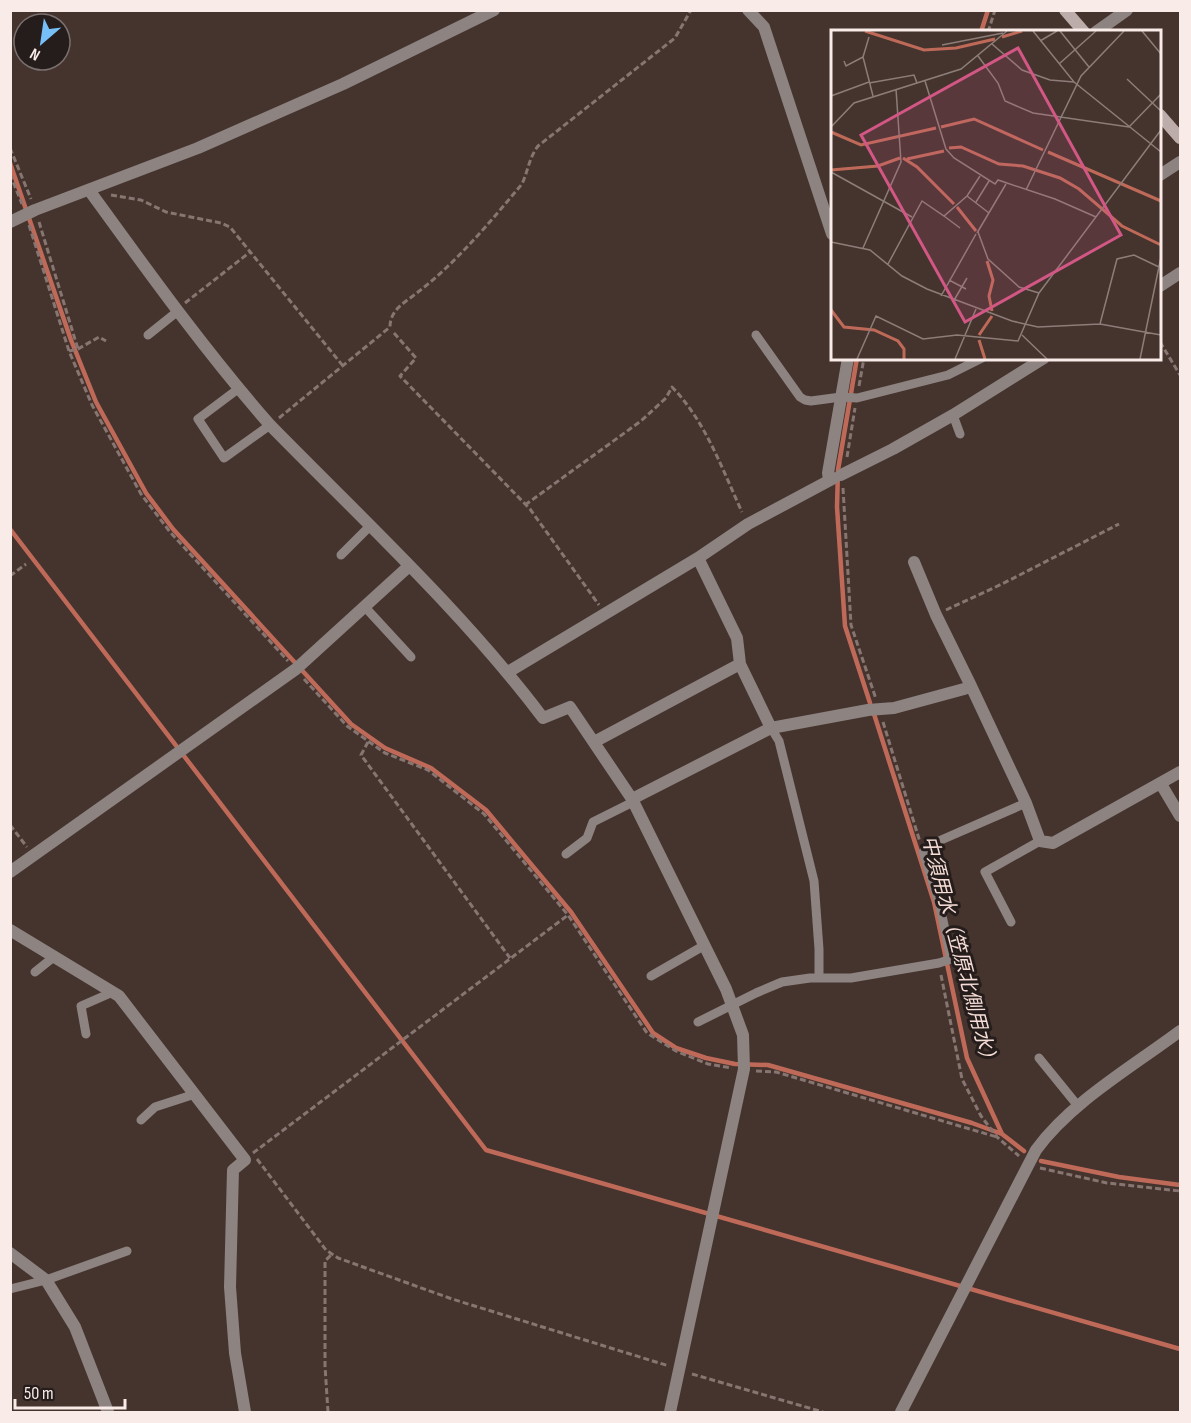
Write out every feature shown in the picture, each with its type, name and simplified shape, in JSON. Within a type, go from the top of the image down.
[{"type":"street","points":[[10,222],[198,148],[342,84],[494,10]]},
{"type":"street","points":[[748,10],[764,27],[831,231]]},
{"type":"street","points":[[1065,10],[1082,30]]},
{"type":"street","points":[[1099,30],[1127,10]]},
{"type":"street","points":[[1161,116],[1180,138]]},
{"type":"street","points":[[1161,174],[1180,162]]},
{"type":"street","points":[[89,189],[177,310],[238,389],[270,425],[508,672],[543,718],[570,707],[633,800],[705,945],[733,1004],[743,1035],[744,1070],[670,1413]]},
{"type":"street","points":[[1161,285],[1180,273]]},
{"type":"street","points":[[837,480],[828,473],[848,360]]},
{"type":"street","points":[[508,672],[698,558],[748,524],[837,480],[893,449],[953,415],[1041,360]]},
{"type":"street","points":[[698,558],[737,638],[740,664],[771,728]]},
{"type":"street","points":[[914,562],[936,615],[1026,803],[1040,841],[1053,843],[1180,772]]},
{"type":"street","points":[[10,872],[296,669],[408,567]]},
{"type":"street","points":[[594,742],[740,664]]},
{"type":"street","points":[[633,800],[771,728],[894,708],[971,686]]},
{"type":"street","points":[[1161,784],[1180,816]]},
{"type":"street","points":[[10,930],[119,996],[245,1160],[232,1170],[230,1287],[235,1353],[245,1413]]},
{"type":"street","points":[[901,1413],[1029,1162],[1045,1138],[1078,1106],[1180,1031]]},
{"type":"street","points":[[10,1252],[46,1280],[75,1327],[108,1413]]},
{"type":"lane","points":[[148,335],[177,310]]},
{"type":"lane","points":[[756,334],[800,397],[811,401],[841,397],[857,398],[948,375],[978,360]]},
{"type":"lane","points":[[238,389],[198,419],[224,458],[270,425]]},
{"type":"lane","points":[[953,415],[960,434]]},
{"type":"lane","points":[[341,555],[369,527]]},
{"type":"lane","points":[[364,606],[411,657]]},
{"type":"lane","points":[[771,728],[779,741],[814,881],[819,978]]},
{"type":"lane","points":[[566,854],[587,838],[593,822],[633,800]]},
{"type":"lane","points":[[698,1022],[782,982],[819,978],[851,978],[951,959],[940,906],[923,852],[932,844],[1026,803]]},
{"type":"lane","points":[[1011,922],[986,872],[1040,841]]},
{"type":"lane","points":[[651,976],[705,945]]},
{"type":"lane","points":[[35,972],[55,956]]},
{"type":"lane","points":[[86,1034],[81,1006],[113,992]]},
{"type":"lane","points":[[1039,1058],[1078,1106]]},
{"type":"lane","points":[[141,1120],[155,1107],[195,1094]]},
{"type":"lane","points":[[10,1289],[46,1280],[127,1251]]},
{"type":"path","points":[[270,425],[390,327],[392,316],[397,309],[423,288],[478,236],[522,184],[531,156],[538,146],[675,38],[691,10]]},
{"type":"path","points":[[989,30],[995,10]]},
{"type":"path","points":[[10,148],[78,349]]},
{"type":"path","points":[[10,174],[31,213],[69,351],[92,405],[141,494],[170,532],[347,726],[385,753],[428,770],[484,814],[568,915],[647,1033],[676,1052],[708,1064],[776,1072],[997,1137]]},
{"type":"path","points":[[89,189],[141,200],[174,215],[221,223],[230,228],[343,366]]},
{"type":"path","points":[[177,310],[250,252]]},
{"type":"path","points":[[394,333],[416,358],[399,376],[525,505],[547,531],[605,613]]},
{"type":"path","points":[[69,351],[78,349],[99,337],[106,341]]},
{"type":"path","points":[[1161,344],[1180,375]]},
{"type":"path","points":[[525,505],[640,421],[666,398],[672,387],[698,420],[712,444],[748,524]]},
{"type":"path","points":[[837,480],[851,625],[876,700]]},
{"type":"path","points":[[936,615],[1119,524]]},
{"type":"path","points":[[10,576],[26,564]]},
{"type":"path","points":[[881,716],[923,852]]},
{"type":"path","points":[[368,742],[361,755],[510,958]]},
{"type":"path","points":[[10,825],[33,855]]},
{"type":"path","points":[[568,915],[253,1154],[331,1255],[452,1299],[823,1413]]},
{"type":"path","points":[[939,963],[962,1079],[981,1116],[997,1137],[1021,1157]]},
{"type":"path","points":[[1035,1165],[1107,1183],[1180,1191]]},
{"type":"path","points":[[328,1413],[325,1366],[325,1261],[331,1255]]},
{"type":"waterway","name":"中須用水（笠原北側用水）","points":[[982,30],[988,10]]},
{"type":"waterway","points":[[10,163],[71,340],[96,402],[146,493],[173,529],[351,724],[385,748],[431,768],[486,810],[571,912],[653,1033],[676,1048],[706,1058],[735,1064],[768,1065],[972,1123],[1002,1134]]},
{"type":"waterway","name":"中須用水（笠原北側用水）","points":[[857,360],[838,470],[837,507],[845,626],[870,703]]},
{"type":"waterway","points":[[10,529],[486,1150],[1180,1349]]},
{"type":"waterway","name":"中須用水（笠原北側用水）","points":[[874,714],[934,902],[967,1058],[1002,1134],[1024,1151]]},
{"type":"waterway","name":"中須用水（笠原北側用水）","points":[[1041,1161],[1119,1177],[1180,1185]]}]
